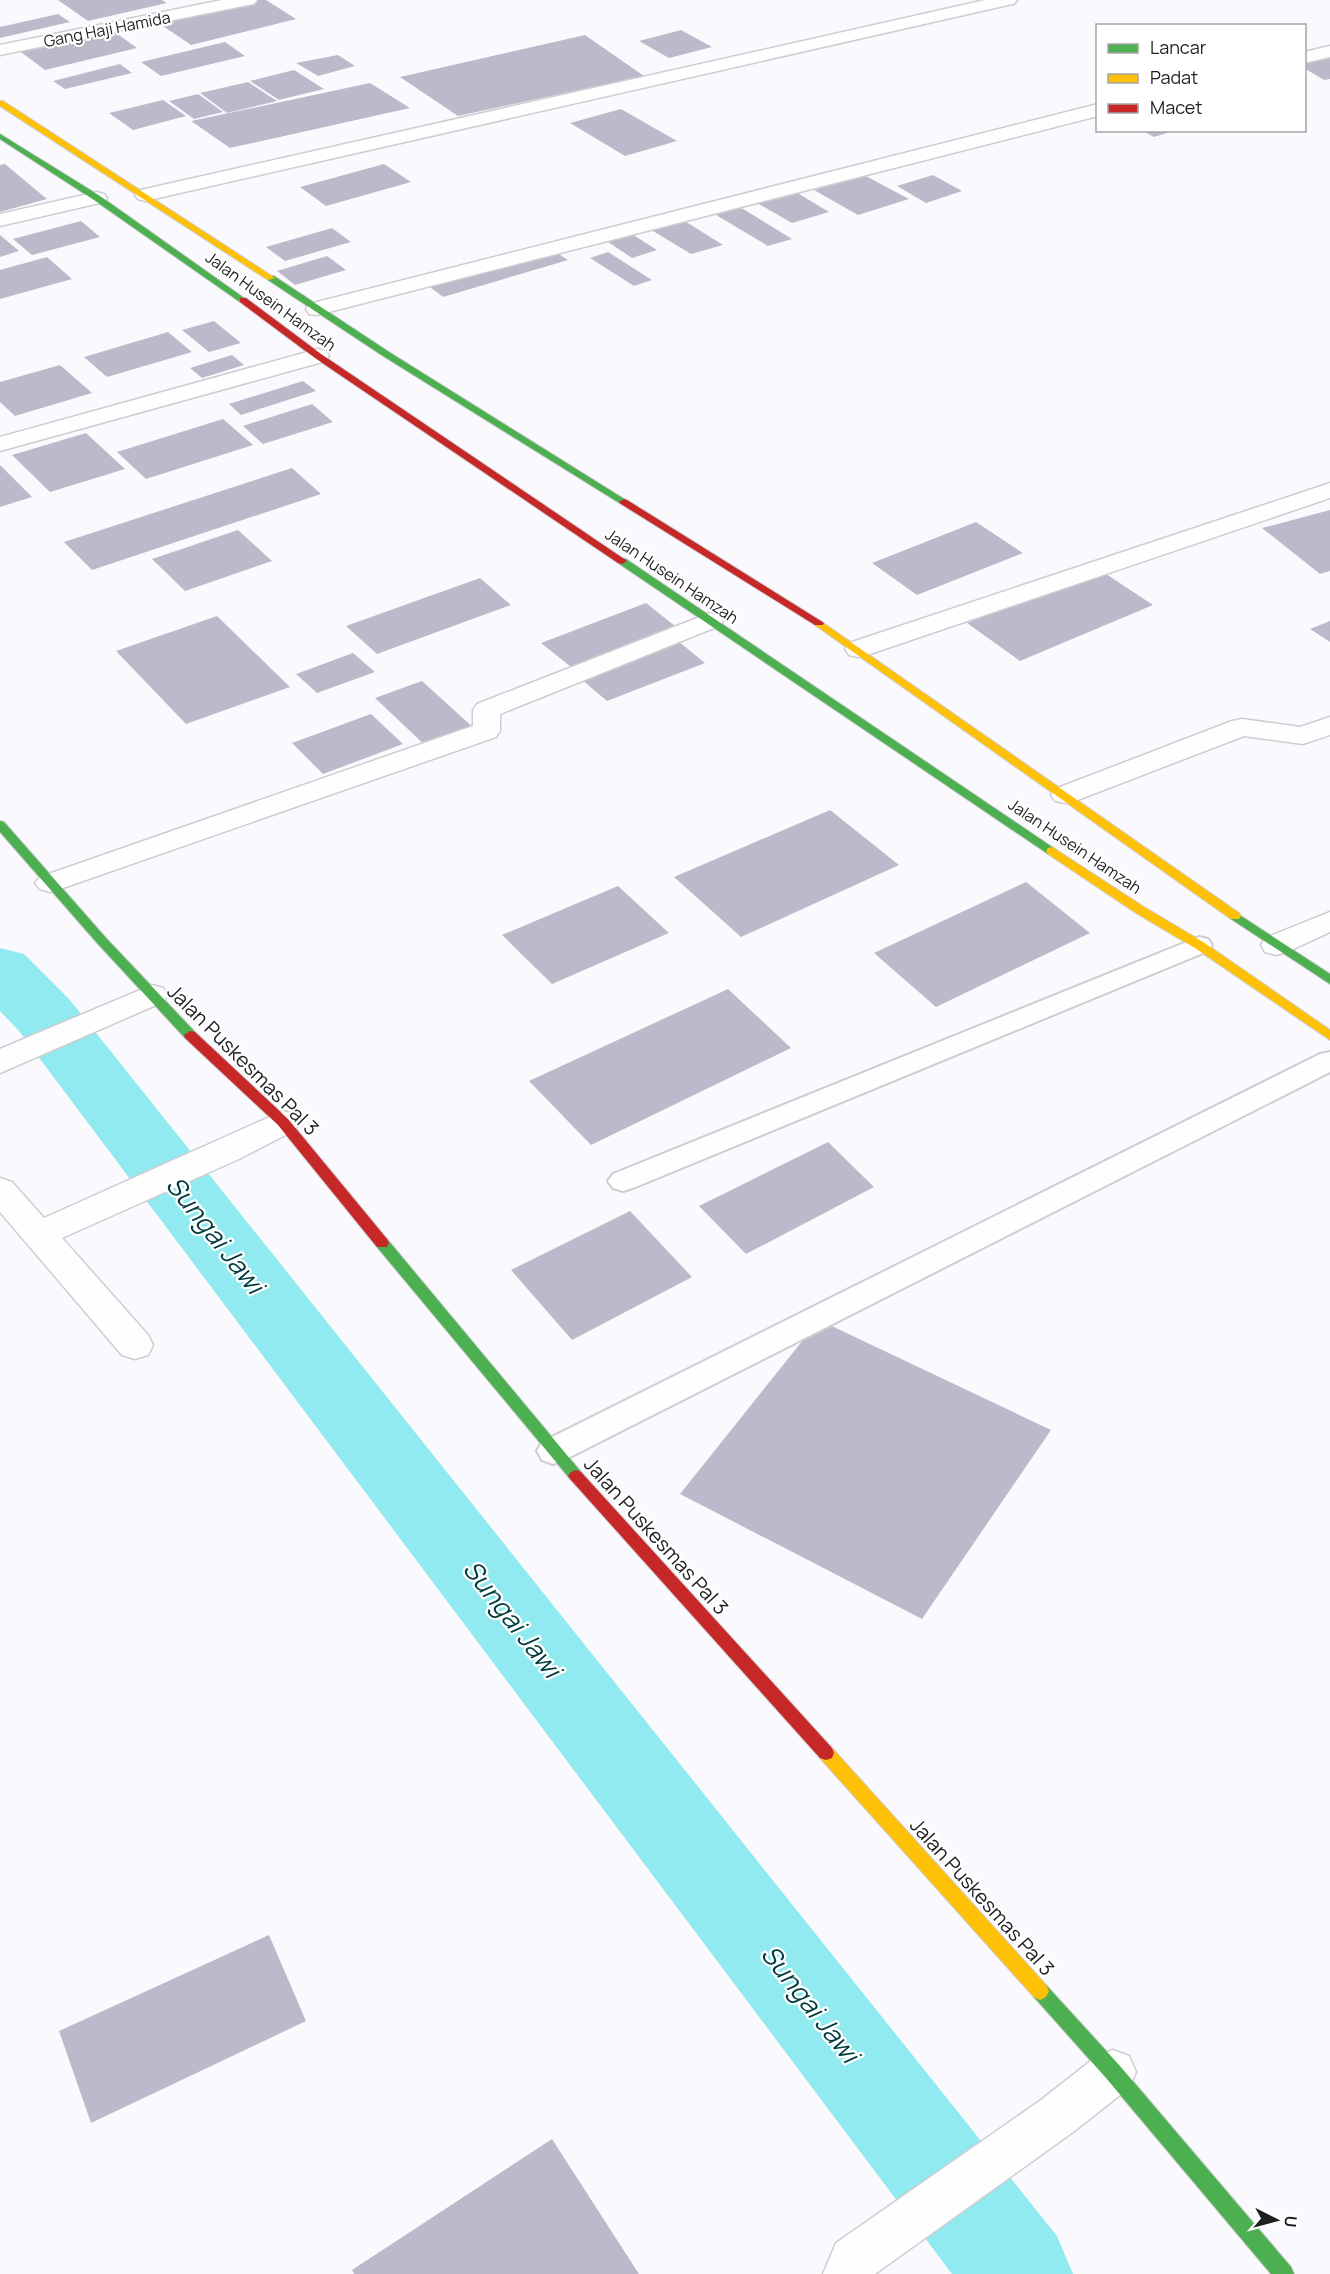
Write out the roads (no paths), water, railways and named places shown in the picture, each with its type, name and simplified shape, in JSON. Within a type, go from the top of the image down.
[{"type":"street","name":"Gang Haji Hamida","points":[[0,50],[248,0]]},
{"type":"street","points":[[144,195],[1008,0]]},
{"type":"street","points":[[1306,58],[1330,51]]},
{"type":"street","name":"Jalan Husein Hamzah","points":[[0,103],[317,309],[858,649],[1276,945],[1330,980]]},
{"type":"street","points":[[317,309],[1096,111]]},
{"type":"street","name":"Jalan Husein Hamzah","points":[[0,136],[97,198],[254,308],[318,356],[1140,910],[1199,945],[1330,1036]]},
{"type":"street","points":[[0,219],[97,198]]},
{"type":"street","points":[[0,444],[318,356]]},
{"type":"street","points":[[858,649],[1330,490]]},
{"type":"street","points":[[50,883],[486,731],[487,710],[710,621]]},
{"type":"street","points":[[1065,795],[1242,727],[1303,736],[1330,725]]},
{"type":"street","name":"Jalan Puskesmas Pal 3","points":[[0,825],[152,995],[251,1095],[283,1122],[553,1451],[1113,2072],[1284,2274]]},
{"type":"street","points":[[1276,945],[1330,921]]},
{"type":"street","points":[[0,1062],[152,995]]},
{"type":"street","points":[[37,1235],[226,1151],[283,1122]]},
{"type":"street","points":[[0,1190],[135,1345]]},
{"type":"street","points":[[850,2267],[1057,2116],[1113,2072]]},
{"type":"lane","points":[[623,1181],[1199,945]]},
{"type":"lane","points":[[553,1451],[1330,1061]]},
{"type":"waterway","name":"Sungai Jawi","points":[[0,970],[44,1015],[1019,2274]]}]
